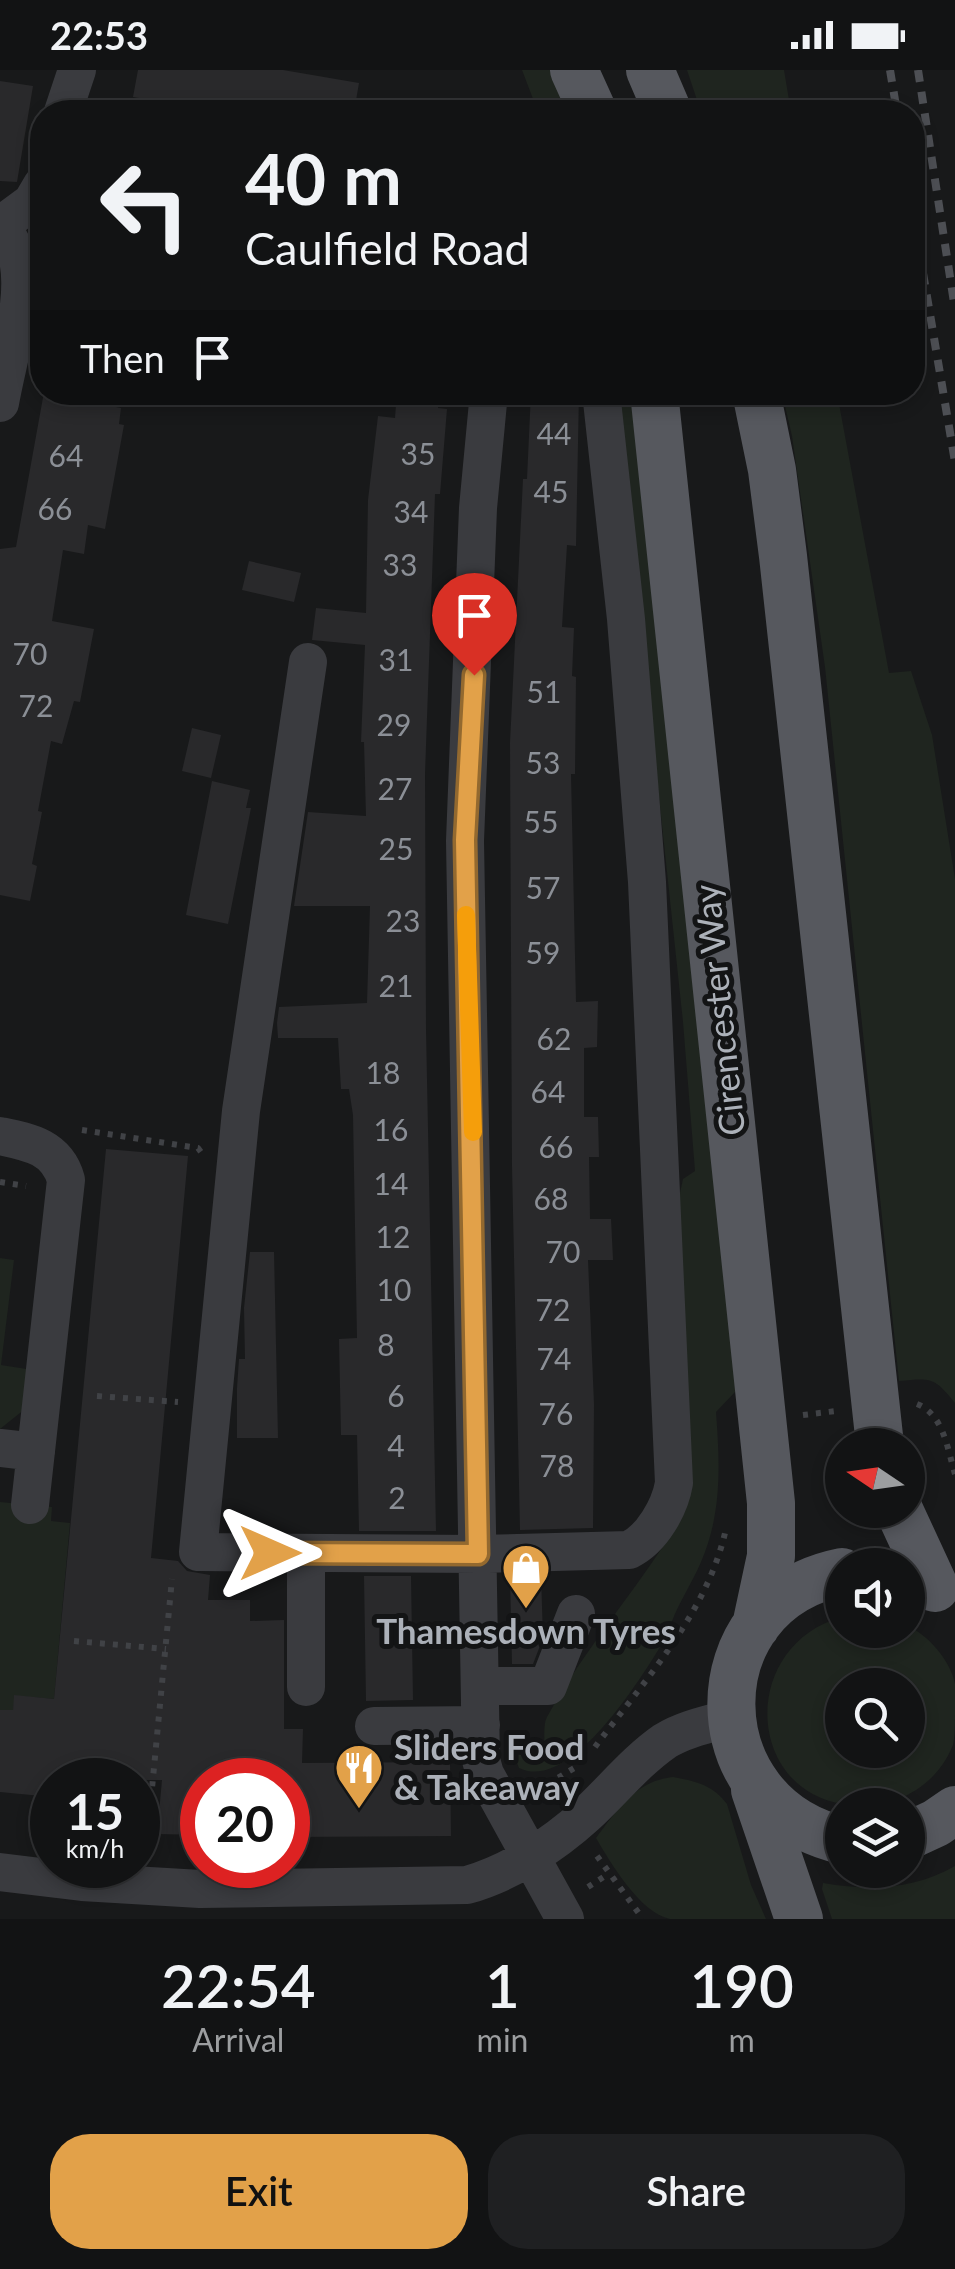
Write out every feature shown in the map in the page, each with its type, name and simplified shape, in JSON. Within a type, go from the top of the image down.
[{"type":"main road","points":[[574,70],[588,100]]},
{"type":"main road","points":[[650,70],[663,100]]},
{"type":"main road","name":"Cirencester Way","points":[[655,405],[771,1503],[771,1556],[756,1626]]},
{"type":"main road","points":[[759,405],[783,556],[878,1428]]},
{"type":"main road","points":[[908,1528],[941,1594]]},
{"type":"main road","points":[[799,1919],[738,1752],[731,1718],[732,1686],[740,1654],[775,1604],[799,1588],[825,1578]]},
{"type":"main road","points":[[752,1782],[795,1823],[825,1837]]},
{"type":"main road","points":[[925,1829],[955,1810]]},
{"type":"street","points":[[66,100],[77,70]]},
{"type":"street","points":[[0,403],[18,304],[15,241],[30,207]]},
{"type":"street","points":[[488,405],[478,508],[465,840],[481,1724],[485,1774],[565,1919]]},
{"type":"street","points":[[308,662],[242,1110],[198,1552],[478,1554],[629,1550],[647,1537],[668,1503],[674,1483],[647,882],[626,619],[602,405]]},
{"type":"street","points":[[0,1136],[46,1150],[58,1161],[66,1180],[65,1212],[18,1450],[30,1504]]},
{"type":"street","points":[[306,1553],[306,1687]]},
{"type":"street","points":[[480,1686],[548,1686],[576,1614]]},
{"type":"street","points":[[0,1872],[147,1903],[258,1890],[448,1888],[485,1880],[531,1856],[584,1816],[665,1742],[731,1718]]},
{"type":"street","points":[[374,1726],[481,1724]]},
{"type":"path","points":[[97,1396],[189,1403]]},
{"type":"path","points":[[74,1642],[166,1649]]},
{"type":"path","points":[[590,1754],[673,1642]]},
{"type":"path","points":[[552,1782],[583,1761]]},
{"type":"path","points":[[608,1874],[643,1919]]},
{"type":"shaded area","points":[[522,70],[553,70],[565,100],[533,100]]},
{"type":"shaded area","points":[[687,70],[784,70],[789,100],[697,100]]},
{"type":"shaded area","points":[[617,405],[635,405],[736,1383],[735,1392],[716,1412],[718,1489],[713,1526],[668,1634],[625,1700],[583,1747],[561,1763],[540,1771],[519,1768],[511,1747],[544,1748],[546,1720],[562,1691],[680,1520],[676,1211],[683,1179],[695,1171],[683,1022]]},
{"type":"shaded area","points":[[785,405],[839,405],[889,673],[911,671],[932,735],[955,879],[955,1403],[932,1381],[899,1381],[825,667]]},
{"type":"shaded area","points":[[0,1258],[14,1260],[1,1365],[33,1370],[25,1409],[0,1429]]},
{"type":"shaded area","points":[[0,1502],[52,1507],[51,1521],[70,1523],[54,1699],[15,1696],[13,1710],[0,1710]]},
{"type":"shaded area","points":[[825,1625],[825,1648],[925,1648],[925,1638],[944,1658],[955,1684],[954,1741],[945,1761],[918,1788],[825,1788],[825,1798],[810,1792],[786,1772],[772,1745],[767,1715],[772,1684],[786,1656],[809,1632]]},
{"type":"shaded area","points":[[673,1777],[703,1785],[727,1804],[751,1885],[766,1919],[670,1919],[659,1915],[637,1897],[609,1860],[596,1838],[612,1817],[637,1791]]},
{"type":"shaded area","points":[[955,1866],[955,1919],[832,1919],[822,1889],[823,1883],[825,1888],[925,1888],[925,1879]]},
{"type":"building","points":[[138,70],[283,70],[359,83],[356,100],[133,97]]},
{"type":"building","points":[[0,81],[33,86],[17,182],[0,181]]},
{"type":"building","points":[[42,405],[121,408],[119,424],[124,425],[105,529],[88,525],[84,554],[63,550],[52,621],[94,629],[80,702],[74,701],[62,744],[51,741],[38,811],[42,812],[30,901],[0,895],[0,549],[16,547]]},
{"type":"building","points":[[396,405],[438,405],[447,409],[440,494],[435,494],[425,774],[436,1531],[359,1531],[357,1435],[341,1435],[339,1339],[357,1338],[353,1115],[349,1089],[341,1089],[338,1038],[278,1038],[277,1023],[279,1007],[367,1003],[370,906],[294,906],[308,812],[366,816],[361,742],[365,645],[312,640],[316,608],[366,613],[368,500],[378,416],[395,418]]},
{"type":"building","points":[[530,405],[579,405],[576,546],[567,545],[562,627],[574,628],[572,676],[576,677],[575,774],[571,774],[576,1002],[598,1001],[597,1047],[584,1048],[584,1117],[598,1117],[599,1157],[589,1157],[590,1219],[611,1219],[613,1260],[588,1260],[594,1404],[593,1528],[520,1530],[512,1166],[510,743],[523,479],[527,479]]},
{"type":"building","points":[[249,561],[301,573],[294,602],[242,590]]},
{"type":"building","points":[[192,728],[221,735],[211,778],[182,771]]},
{"type":"building","points":[[212,781],[250,790],[246,808],[251,808],[228,924],[186,915]]},
{"type":"building","points":[[106,1149],[188,1156],[151,1558],[178,1561],[187,1571],[210,1575],[208,1600],[250,1600],[250,1621],[284,1620],[284,1729],[303,1729],[302,1758],[180,1758],[180,1835],[160,1834],[160,1758],[30,1758],[30,1795],[0,1792],[0,1710],[13,1710],[14,1695],[54,1699]]},
{"type":"building","points":[[250,1252],[274,1252],[278,1438],[237,1438],[239,1359],[245,1359],[244,1308]]},
{"type":"building","name":"Thamesdown Tyres","points":[[541,1575],[543,1638],[533,1664],[512,1664],[510,1576]]},
{"type":"building","points":[[364,1576],[411,1576],[413,1700],[366,1701]]},
{"type":"building","points":[[450,1762],[451,1836],[310,1837],[310,1763]]},
{"type":"railway","points":[[890,70],[895,100]]},
{"type":"railway","points":[[918,70],[923,100]]},
{"type":"railway","points":[[925,115],[955,309]]},
{"type":"railway","points":[[925,285],[955,462]]},
{"type":"slow traffic","points":[[466,915],[473,1132]]},
{"type":"place","name":"Thamesdown Tyres","points":[[526,1610]]},
{"type":"place","name":"Sliders Food & Takeaway","points":[[359,1810]]},
{"type":"route","points":[[270,1553],[478,1554],[465,840],[474,675]]}]
